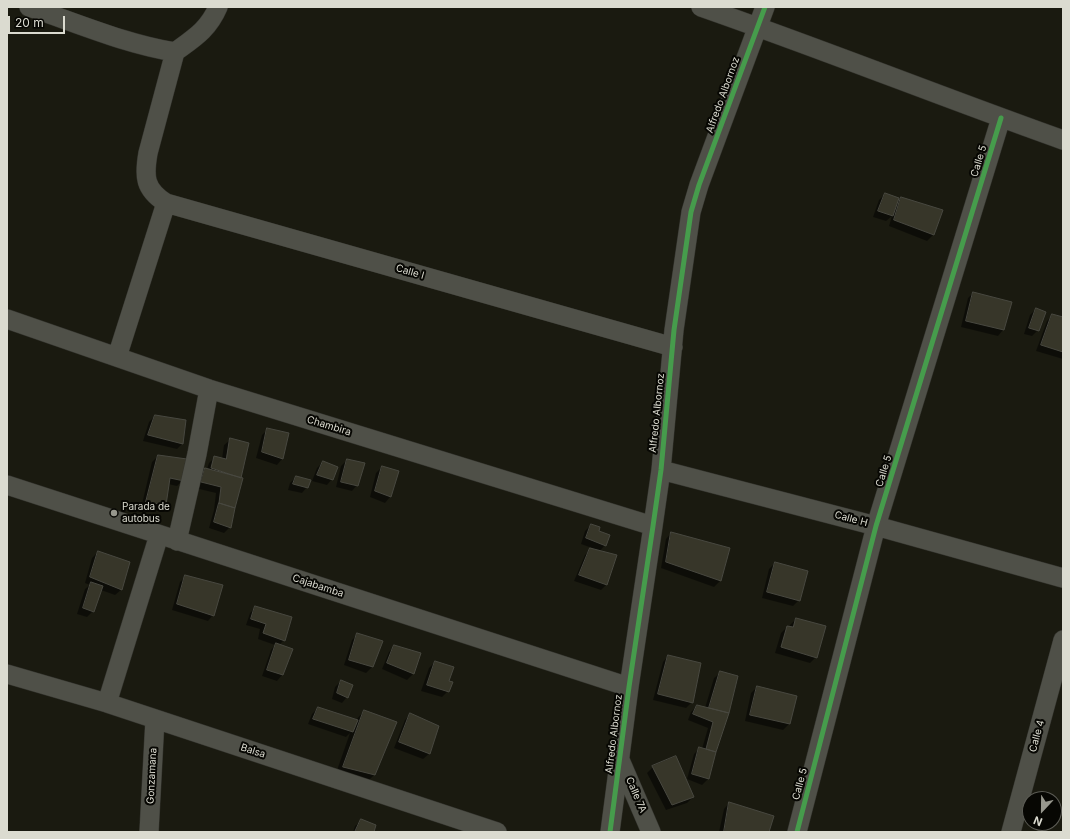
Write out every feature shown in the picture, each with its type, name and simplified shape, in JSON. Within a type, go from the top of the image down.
[{"type":"street","points":[[29,7],[125,40],[156,49],[175,52],[209,24],[218,7]]},
{"type":"street","points":[[700,7],[1063,140]]},
{"type":"street","name":"Alfredo Albornoz","points":[[610,832],[629,687],[661,470],[673,347],[691,212],[699,185],[765,7]]},
{"type":"street","name":"Calle I","points":[[175,52],[145,166],[146,179],[152,190],[166,203],[673,347]]},
{"type":"street","name":"Calle 5","points":[[797,832],[876,526],[1001,118]]},
{"type":"street","points":[[117,358],[166,203]]},
{"type":"street","name":"Chambira","points":[[7,319],[209,389],[653,526]]},
{"type":"street","points":[[107,703],[168,538],[197,454],[209,389]]},
{"type":"street","name":"Calle H","points":[[661,470],[876,526],[1063,578]]},
{"type":"street","name":"Cajabamba","points":[[7,485],[629,687]]},
{"type":"street","name":"Calle 4","points":[[1011,832],[1063,640]]},
{"type":"street","name":"Balsa","points":[[7,674],[107,703],[497,832]]},
{"type":"street","name":"Gonzamana","points":[[149,832],[155,719]]},
{"type":"street","name":"Calle 7A","points":[[620,759],[651,832]]},
{"type":"building","points":[[885,193],[899,198],[893,216],[878,211]]},
{"type":"building","points":[[901,197],[943,210],[934,235],[894,220]]},
{"type":"building","points":[[973,292],[1012,302],[1004,330],[966,321]]},
{"type":"building","points":[[1036,308],[1046,312],[1039,331],[1029,328]]},
{"type":"building","points":[[1052,314],[1063,317],[1063,352],[1041,345]]},
{"type":"building","points":[[155,415],[186,420],[183,444],[148,435]]},
{"type":"building","points":[[267,428],[289,433],[283,459],[262,452]]},
{"type":"building","points":[[230,438],[249,443],[241,478],[211,468],[214,456],[226,459]]},
{"type":"building","points":[[158,455],[187,459],[184,481],[170,478],[166,505],[146,502]]},
{"type":"building","points":[[347,459],[365,463],[358,486],[341,482]]},
{"type":"building","points":[[323,461],[338,467],[333,480],[317,475]]},
{"type":"building","points":[[382,466],[399,471],[391,497],[375,491]]},
{"type":"building","points":[[205,468],[243,478],[235,508],[219,503],[221,487],[201,482]]},
{"type":"building","points":[[296,476],[311,480],[308,488],[293,484]]},
{"type":"building","points":[[219,503],[235,508],[231,528],[214,522]]},
{"type":"building","points":[[591,524],[600,527],[599,531],[610,535],[606,546],[586,538]]},
{"type":"building","points":[[671,532],[730,548],[721,581],[666,562]]},
{"type":"building","points":[[590,548],[617,555],[607,585],[579,575]]},
{"type":"building","points":[[98,551],[130,562],[122,590],[90,577]]},
{"type":"building","points":[[775,562],[808,571],[800,601],[767,592]]},
{"type":"building","points":[[185,575],[223,585],[214,616],[177,604]]},
{"type":"building","points":[[91,582],[103,586],[94,612],[83,608]]},
{"type":"building","points":[[255,606],[292,617],[285,641],[263,633],[266,624],[251,619]]},
{"type":"building","points":[[796,618],[826,626],[817,658],[781,647],[787,626],[793,627]]},
{"type":"building","points":[[357,633],[383,641],[373,667],[349,660]]},
{"type":"building","points":[[276,643],[293,649],[283,675],[267,670]]},
{"type":"building","points":[[394,645],[421,653],[414,674],[387,663]]},
{"type":"building","points":[[668,655],[701,663],[693,703],[658,694]]},
{"type":"building","points":[[435,661],[454,667],[449,681],[453,682],[449,692],[427,685]]},
{"type":"building","points":[[720,671],[738,676],[729,713],[709,708]]},
{"type":"building","points":[[341,680],[353,685],[348,698],[337,693]]},
{"type":"building","points":[[757,686],[797,696],[790,724],[750,715]]},
{"type":"building","points":[[697,705],[729,713],[716,752],[706,749],[713,722],[693,714]]},
{"type":"building","points":[[318,707],[358,720],[353,732],[313,719]]},
{"type":"building","points":[[364,710],[397,722],[375,775],[343,767]]},
{"type":"building","points":[[410,713],[439,726],[430,754],[399,742]]},
{"type":"building","points":[[699,747],[716,752],[709,779],[692,774]]},
{"type":"building","points":[[676,756],[694,797],[672,805],[652,766]]},
{"type":"building","points":[[729,802],[774,816],[769,832],[724,832]]},
{"type":"building","points":[[361,819],[376,825],[374,832],[355,832]]},
{"type":"cycle path","points":[[610,832],[629,687],[661,470],[674,330],[691,212],[699,185],[765,7]]},
{"type":"cycle path","points":[[797,832],[876,526],[1001,118]]},
{"type":"place","name":"Parada de autobus","points":[[114,513]]}]
